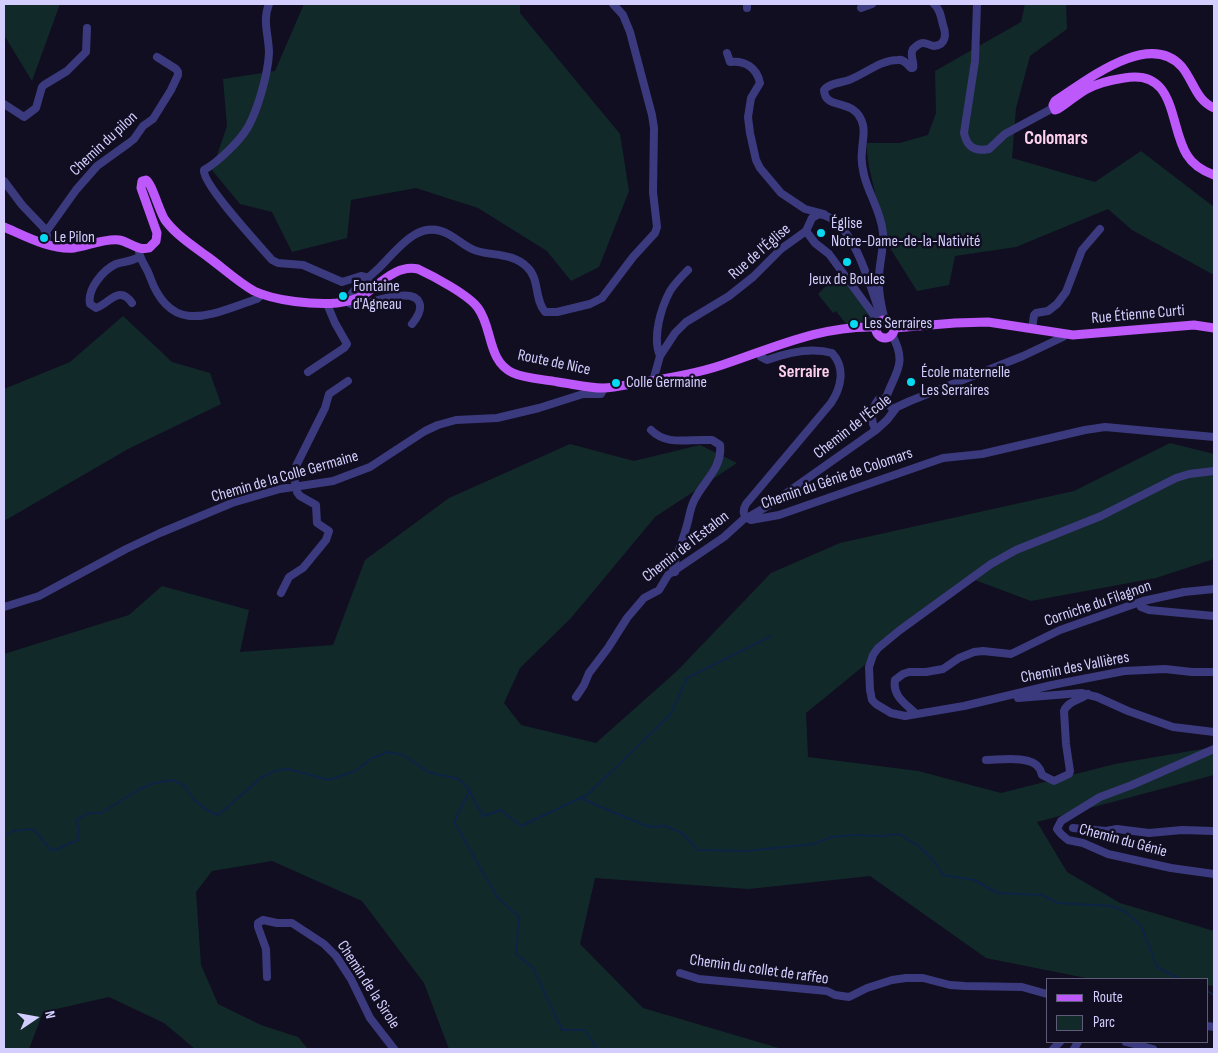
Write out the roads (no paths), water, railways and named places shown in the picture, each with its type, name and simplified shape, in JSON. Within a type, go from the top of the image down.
[{"type":"main road","points":[[1214,108],[1205,104],[1199,97],[1180,65],[1167,56],[1154,54],[1134,55],[1118,62],[1056,101],[1053,108],[1056,110],[1060,108],[1086,89],[1096,85],[1133,76],[1142,78],[1155,84],[1171,106],[1181,143],[1187,156],[1198,168],[1214,175]]},
{"type":"main road","name":"Route de Nice","points":[[139,253],[154,245],[157,238],[156,226],[141,188],[142,181],[146,180],[151,184],[159,210],[175,231],[245,285],[263,294],[327,304],[349,301],[362,295],[397,271],[410,268],[418,269],[476,304],[482,313],[496,355],[509,371],[518,375],[604,388],[653,381],[712,368],[824,331],[881,322]]},
{"type":"main road","points":[[4,227],[57,247],[75,248],[120,240],[139,253]]},
{"type":"main road","points":[[890,321],[893,331],[886,338],[876,332],[881,322],[890,321]]},
{"type":"main road","name":"Rue Étienne Curti","points":[[893,331],[988,322],[1064,334],[1194,325],[1214,328]]},
{"type":"street","points":[[269,4],[265,17],[268,39],[267,64],[252,116],[240,138],[204,170],[203,174],[215,192],[272,260],[278,263],[303,265],[342,282],[361,276],[369,278]]},
{"type":"street","points":[[412,324],[421,310],[420,303],[416,299],[400,295],[355,306],[349,301],[353,292],[412,235],[420,231],[437,229],[453,236],[468,248],[507,256],[527,267],[533,274],[539,302],[545,312],[556,312],[582,306],[602,298],[633,257],[655,233],[658,227],[653,192],[654,128],[652,115],[630,32],[623,16],[613,4]]},
{"type":"street","points":[[861,8],[872,4]]},
{"type":"street","points":[[881,322],[879,284],[884,234],[880,215],[864,176],[862,152],[863,126],[855,110],[831,102],[824,93],[825,88],[896,60],[902,60],[913,68],[912,54],[914,48],[923,43],[934,46],[943,42],[946,33],[940,13],[934,4]]},
{"type":"street","points":[[976,4],[975,61],[964,133],[970,146],[982,151],[988,149],[1005,134],[1053,108]]},
{"type":"street","points":[[4,104],[24,116],[36,108],[42,88],[67,71],[86,52],[87,28]]},
{"type":"street","points":[[727,53],[730,62],[742,62],[751,67],[759,76],[760,84],[751,98],[748,117],[752,146],[760,168],[784,195],[805,209],[819,212],[838,223],[856,250],[866,272],[881,322]]},
{"type":"street","name":"Chemin du pilon","points":[[46,232],[85,178],[102,161],[134,139],[143,126],[152,119],[162,106],[178,72],[176,68],[157,57]]},
{"type":"street","points":[[4,181],[46,232],[46,244]]},
{"type":"street","name":"Rue de l'Église","points":[[653,381],[660,356],[675,332],[762,270],[781,249],[806,231],[812,218],[820,214],[826,215]]},
{"type":"street","points":[[1032,329],[1034,316],[1052,309],[1066,292],[1082,250],[1100,229]]},
{"type":"street","points":[[806,231],[815,243],[829,254],[881,322]]},
{"type":"street","points":[[132,303],[128,297],[121,295],[112,297],[96,308],[90,304],[89,298],[96,283],[108,268],[132,261],[139,253],[162,300],[180,314],[198,316],[212,314],[257,299],[263,294]]},
{"type":"street","points":[[660,356],[657,341],[662,310],[671,290],[688,270]]},
{"type":"street","points":[[308,372],[347,344],[327,304]]},
{"type":"street","points":[[893,331],[899,369],[886,401],[894,411]]},
{"type":"street","name":"Chemin de l'École","points":[[746,518],[779,499],[876,430],[894,411],[910,401],[1023,356],[1063,337],[1064,334]]},
{"type":"street","name":"Chemin du Génie de Colomars","points":[[759,352],[761,357],[767,360],[785,354],[832,353],[839,364],[841,378],[839,388],[830,403],[746,504],[744,511],[746,518],[755,520],[779,515],[943,458],[972,455],[1085,430],[1105,428],[1214,436]]},
{"type":"street","points":[[281,593],[289,577],[303,568],[329,534],[329,531],[317,523],[316,505],[300,496],[297,492],[293,472],[325,408],[329,394],[348,381]]},
{"type":"street","name":"Chemin de la Colle Germaine","points":[[4,607],[39,596],[126,549],[232,503],[280,489],[333,481],[370,467],[438,425],[450,421],[505,416],[577,396],[601,394],[604,388]]},
{"type":"street","points":[[876,430],[872,420],[874,406],[878,400],[886,398]]},
{"type":"street","points":[[651,430],[670,441],[712,440],[720,445],[719,462],[692,505],[675,561],[673,570],[675,572]]},
{"type":"street","points":[[1214,471],[1176,478],[1101,516],[1016,550],[991,564],[878,648],[873,655],[869,667],[870,696],[876,704],[891,714],[905,716],[964,706],[1001,697],[1004,699],[1081,693],[1173,727],[1214,732]]},
{"type":"street","name":"Chemin de l'Estalon","points":[[576,697],[589,673],[627,618],[644,598],[659,590],[668,575],[724,537],[746,518]]},
{"type":"street","name":"Corniche du Filagnon","points":[[916,714],[897,696],[895,690],[895,680],[903,674],[943,669],[967,655],[983,650],[1011,654],[1060,630],[1143,601],[1184,592],[1214,589]]},
{"type":"street","points":[[1143,601],[1141,607],[1149,610],[1214,616]]},
{"type":"street","name":"Chemin des Vallières","points":[[1001,697],[1124,671],[1165,669],[1214,672]]},
{"type":"street","points":[[986,760],[1020,759],[1031,761],[1039,767],[1042,775],[1054,781],[1069,774],[1064,711],[1070,703],[1088,694]]},
{"type":"street","name":"Chemin du Génie","points":[[1214,749],[1100,797],[1061,821],[1058,829],[1068,840],[1083,843],[1108,854],[1171,868],[1214,874]]},
{"type":"street","points":[[1073,828],[1106,831],[1117,829],[1149,833],[1182,830],[1214,831]]},
{"type":"street","name":"Chemin de la Sirole","points":[[267,977],[266,949],[258,923],[268,920],[295,925],[324,944],[336,956],[351,979],[370,1018],[394,1049]]},
{"type":"street","name":"Chemin du collet de raffeo","points":[[680,973],[699,979],[827,991],[835,995],[849,996],[866,988],[906,978],[923,978],[950,985],[980,988],[1022,987],[1046,994]]},
{"type":"street","points":[[1130,1043],[1152,1049]]},
{"type":"waterway","points":[[4,836],[13,831],[33,829],[52,851],[78,840],[79,830],[76,820],[88,813],[101,813],[138,790],[154,783],[173,780],[185,786],[194,800],[208,811],[218,815],[261,778],[274,771],[288,769],[329,780],[355,771],[372,758],[388,752],[403,755],[428,772],[459,779],[467,787],[483,816],[501,810],[521,826],[587,795],[670,715],[687,678],[771,636]]},
{"type":"waterway","points":[[469,792],[454,822],[497,897],[519,917],[516,954],[533,968],[562,1030],[585,1030],[597,1049]]},
{"type":"waterway","points":[[580,798],[649,827],[665,826],[682,833],[698,850],[746,851],[813,844],[832,837],[899,834],[920,847],[934,861],[943,875],[974,880],[998,893],[1042,895],[1058,903],[1112,906],[1126,912],[1141,926],[1157,967],[1178,978]]},
{"type":"waterway","points":[[1208,992],[1214,995]]},
{"type":"place","name":"Église Notre-Dame-de-la-Nativité","points":[[821,233]]},
{"type":"place","name":"Le Pilon","points":[[44,238]]},
{"type":"place","name":"Jeux de Boules","points":[[847,262]]},
{"type":"place","name":"Fontaine d'Agneau","points":[[343,296]]},
{"type":"place","name":"Les Serraires","points":[[854,324]]},
{"type":"place","name":"École maternelle Les Serraires","points":[[911,382]]},
{"type":"place","name":"Colle Germaine","points":[[616,383]]},
{"type":"district","name":"Colomars","points":[[1056,139]]},
{"type":"district","name":"Serraire","points":[[804,372]]}]
